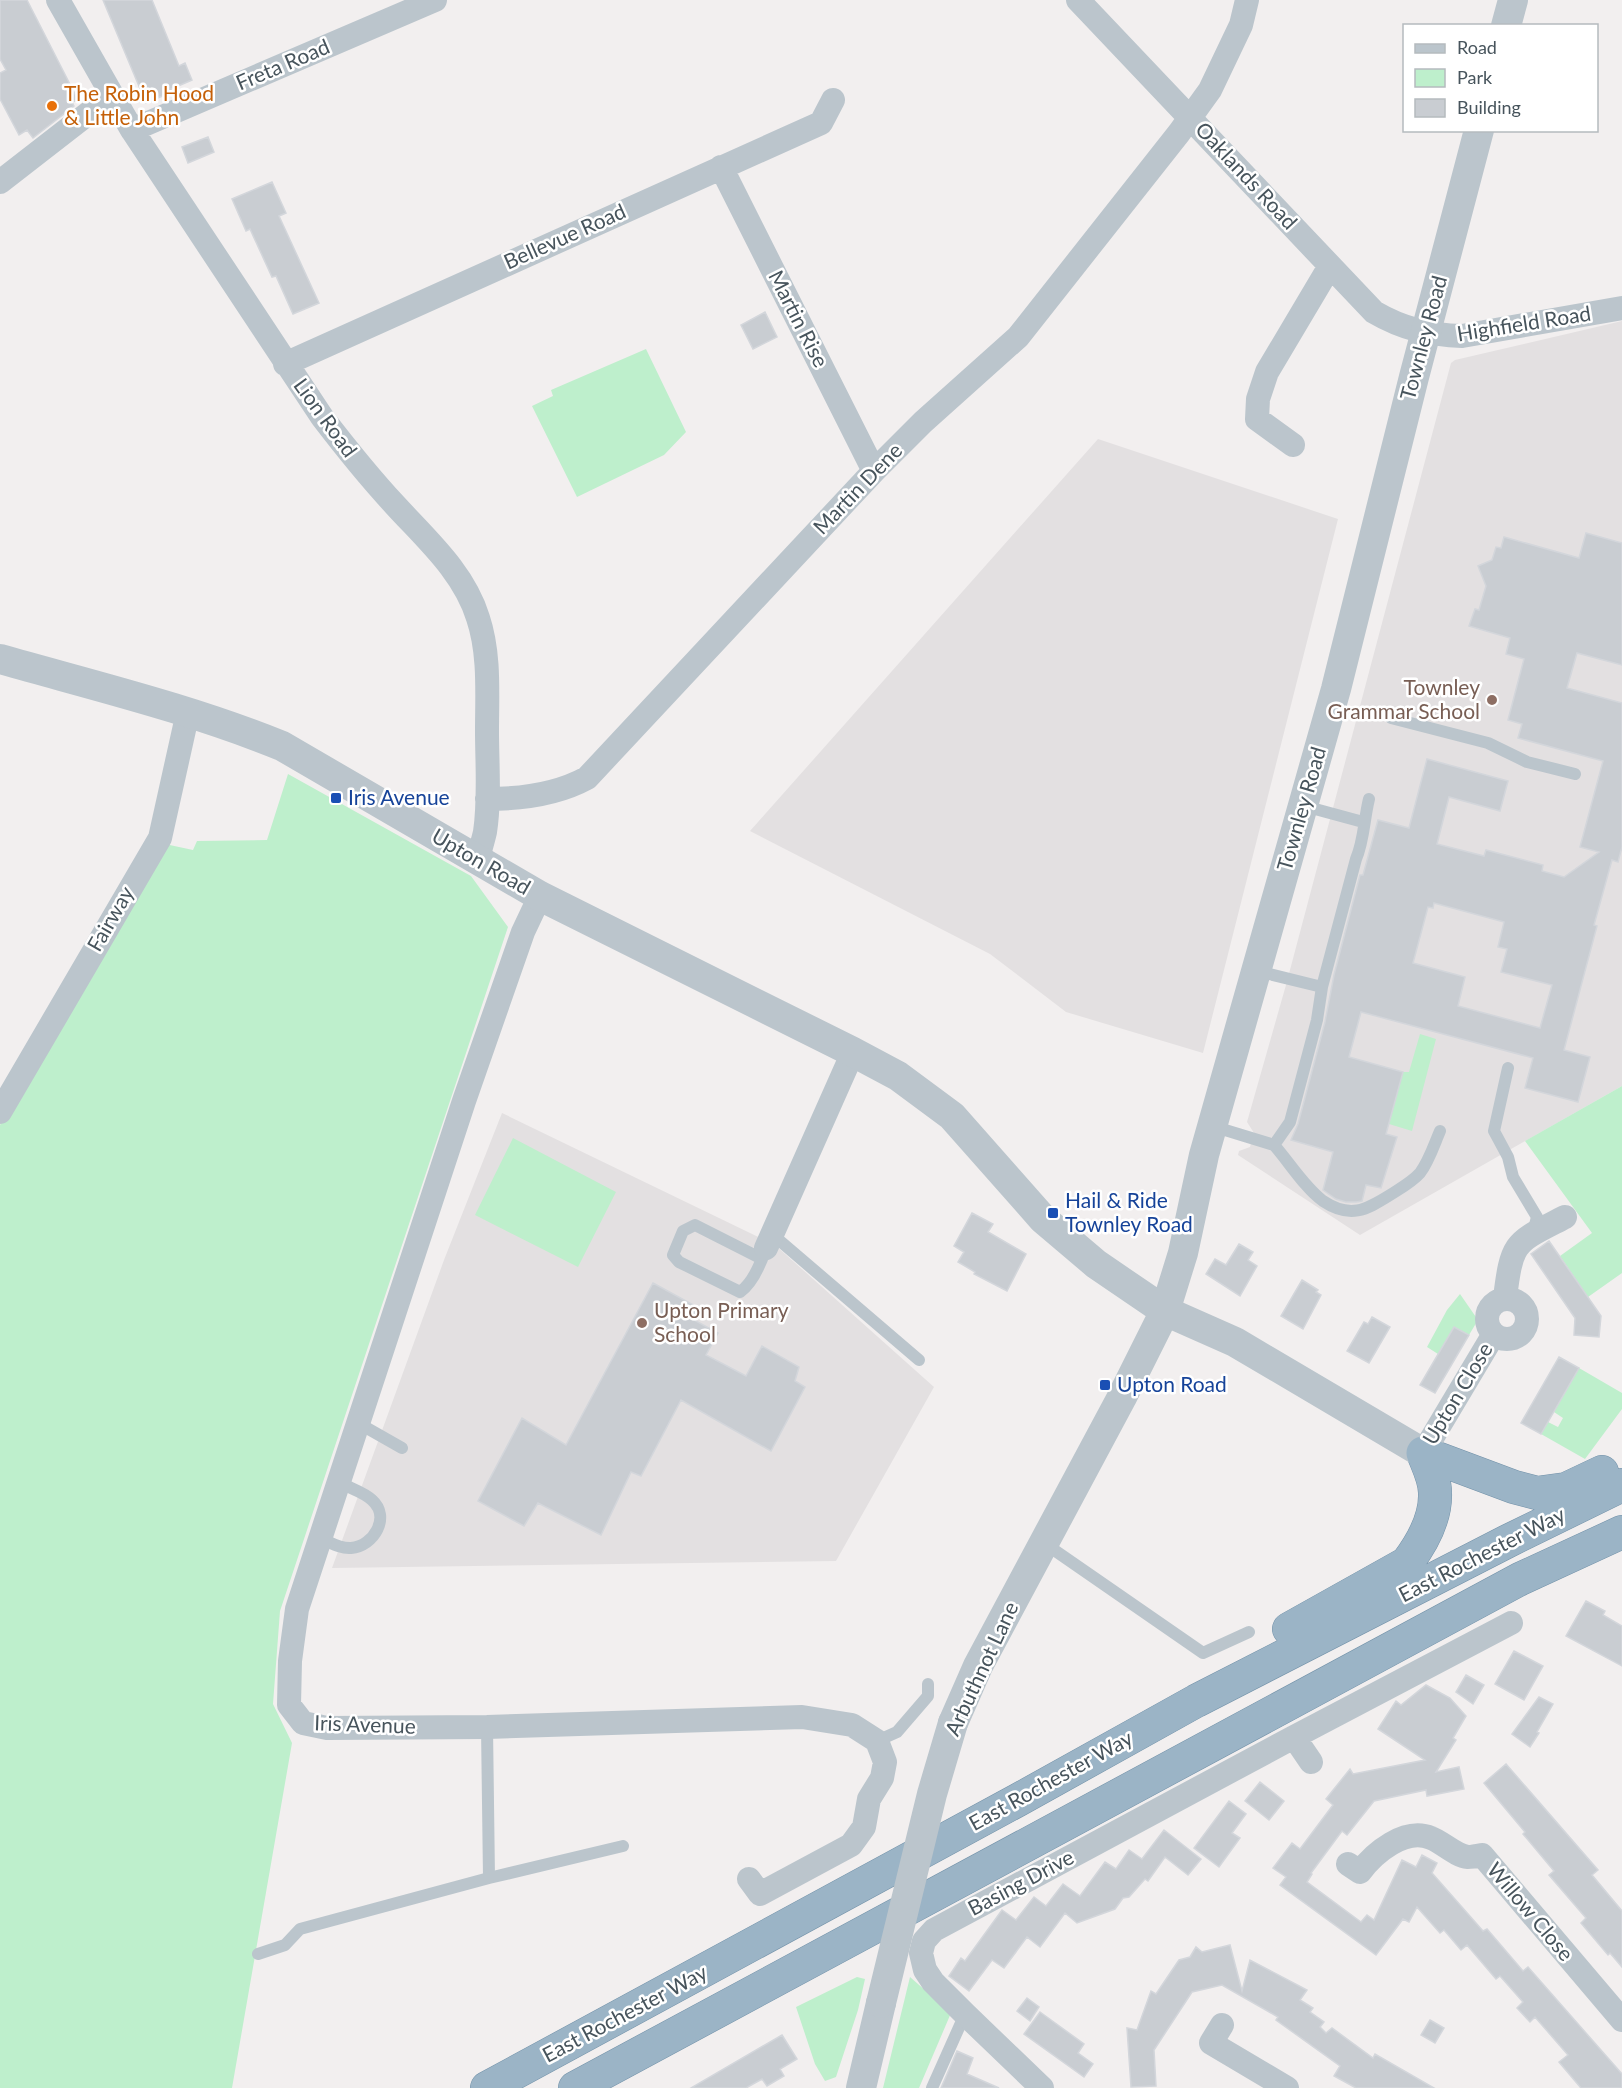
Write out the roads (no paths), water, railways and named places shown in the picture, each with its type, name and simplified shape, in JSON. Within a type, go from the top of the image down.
[{"type":"highway","points":[[1423,1453],[1514,1487],[1537,1493],[1566,1489],[1622,1462]]},
{"type":"highway","points":[[1196,1701],[1252,1650],[1407,1563],[1420,1546],[1430,1524],[1436,1495],[1433,1479],[1423,1453]]},
{"type":"highway","name":"East Rochester Way","points":[[487,2088],[1196,1701],[1622,1485]]},
{"type":"highway","name":"East Rochester Way","points":[[575,2088],[1520,1579],[1622,1532]]},
{"type":"street","name":"Lion Road","points":[[58,0],[132,130],[285,363],[351,455],[434,547],[468,593],[478,617],[487,668],[487,799],[485,832],[478,858]]},
{"type":"street","name":"Freta Road","points":[[132,130],[435,0]]},
{"type":"street","name":"Oaklands Road","points":[[1078,0],[1374,312],[1394,324],[1426,333]]},
{"type":"street","name":"Martin Dene","points":[[487,799],[517,799],[571,787],[587,778],[874,471],[1018,337],[1210,90],[1241,26],[1247,0]]},
{"type":"street","points":[[1507,24],[1513,0]]},
{"type":"street","points":[[0,182],[112,95]]},
{"type":"street","name":"Bellevue Road","points":[[285,363],[821,123],[833,100]]},
{"type":"street","name":"Townley Road","points":[[1165,1311],[1183,1253],[1204,1155],[1336,689],[1478,132]]},
{"type":"street","name":"Martin Rise","points":[[721,167],[874,471]]},
{"type":"street","points":[[1293,445],[1257,419],[1258,399],[1267,372],[1330,266]]},
{"type":"street","name":"Highfield Road","points":[[1426,333],[1462,336],[1622,308]]},
{"type":"street","name":"Upton Road","points":[[0,659],[188,712],[282,746],[540,896],[898,1076],[952,1116],[1043,1219],[1096,1264],[1165,1311],[1235,1342],[1423,1453]]},
{"type":"street","name":"Fairway","points":[[0,1113],[120,903],[160,838],[188,712]]},
{"type":"street","name":"Iris Avenue","points":[[540,896],[524,932],[464,1101],[297,1609],[290,1661],[289,1705],[303,1723],[327,1728],[487,1727],[801,1717],[852,1725],[877,1741]]},
{"type":"street","points":[[767,1247],[853,1052]]},
{"type":"street","points":[[1505,1298],[1509,1262],[1517,1245],[1565,1217]]},
{"type":"street","name":"Upton Close","points":[[1505,1298],[1513,1299],[1523,1306],[1527,1318],[1526,1329],[1512,1339],[1494,1334],[1489,1326],[1488,1315],[1491,1305],[1505,1298]]},
{"type":"street","name":"Arbuthnot Lane","points":[[861,2088],[932,1794],[953,1723],[978,1666],[1165,1311]]},
{"type":"street","name":"Upton Close","points":[[1423,1453],[1494,1334]]},
{"type":"street","name":"Basing Drive","points":[[1042,2088],[933,1982],[925,1970],[921,1953],[924,1941],[934,1930],[1511,1623]]},
{"type":"street","points":[[1294,1737],[1311,1762]]},
{"type":"street","points":[[749,1879],[760,1894],[851,1845],[864,1827],[869,1799],[882,1778],[885,1762],[877,1741]]},
{"type":"street","name":"Willow Close","points":[[1360,1872],[1370,1858],[1407,1836],[1431,1837],[1466,1857],[1482,1855],[1622,2020]]},
{"type":"street","points":[[1210,2044],[1287,2088]]},
{"type":"lane","points":[[1391,718],[1488,743],[1527,762],[1575,774]]},
{"type":"lane","points":[[1274,1145],[1290,1122],[1317,1020],[1322,987],[1361,848],[1363,822],[1369,799]]},
{"type":"lane","points":[[1302,806],[1363,822]]},
{"type":"lane","points":[[1256,971],[1322,987]]},
{"type":"lane","points":[[1508,1068],[1494,1131],[1509,1157],[1513,1177],[1536,1213],[1537,1221],[1533,1234]]},
{"type":"lane","points":[[1212,1126],[1274,1145],[1320,1198],[1343,1210],[1359,1211],[1407,1185],[1419,1174],[1427,1162],[1440,1131]]},
{"type":"lane","points":[[767,1247],[747,1287],[740,1292],[679,1262],[673,1255],[683,1231],[695,1225],[767,1247],[919,1360]]},
{"type":"lane","points":[[358,1423],[402,1448]]},
{"type":"lane","points":[[320,1538],[343,1548],[353,1548],[365,1544],[379,1527],[380,1511],[374,1501],[339,1482]]},
{"type":"lane","points":[[1044,1543],[1203,1653],[1249,1632]]},
{"type":"lane","points":[[877,1741],[897,1732],[928,1696],[928,1683]]},
{"type":"lane","points":[[487,1727],[489,1878]]},
{"type":"lane","points":[[258,1954],[285,1945],[300,1929],[489,1878],[623,1846]]},
{"type":"lane","points":[[932,2088],[965,2014]]},
{"type":"place","name":"The Robin Hood & Little John","points":[[52,106]]},
{"type":"place","name":"Townley Grammar School","points":[[1492,700]]},
{"type":"place","name":"Iris Avenue","points":[[336,798]]},
{"type":"place","name":"Hail & Ride Townley Road","points":[[1053,1213]]},
{"type":"place","name":"Upton Primary School","points":[[642,1323]]},
{"type":"place","name":"Upton Road","points":[[1105,1385]]}]
